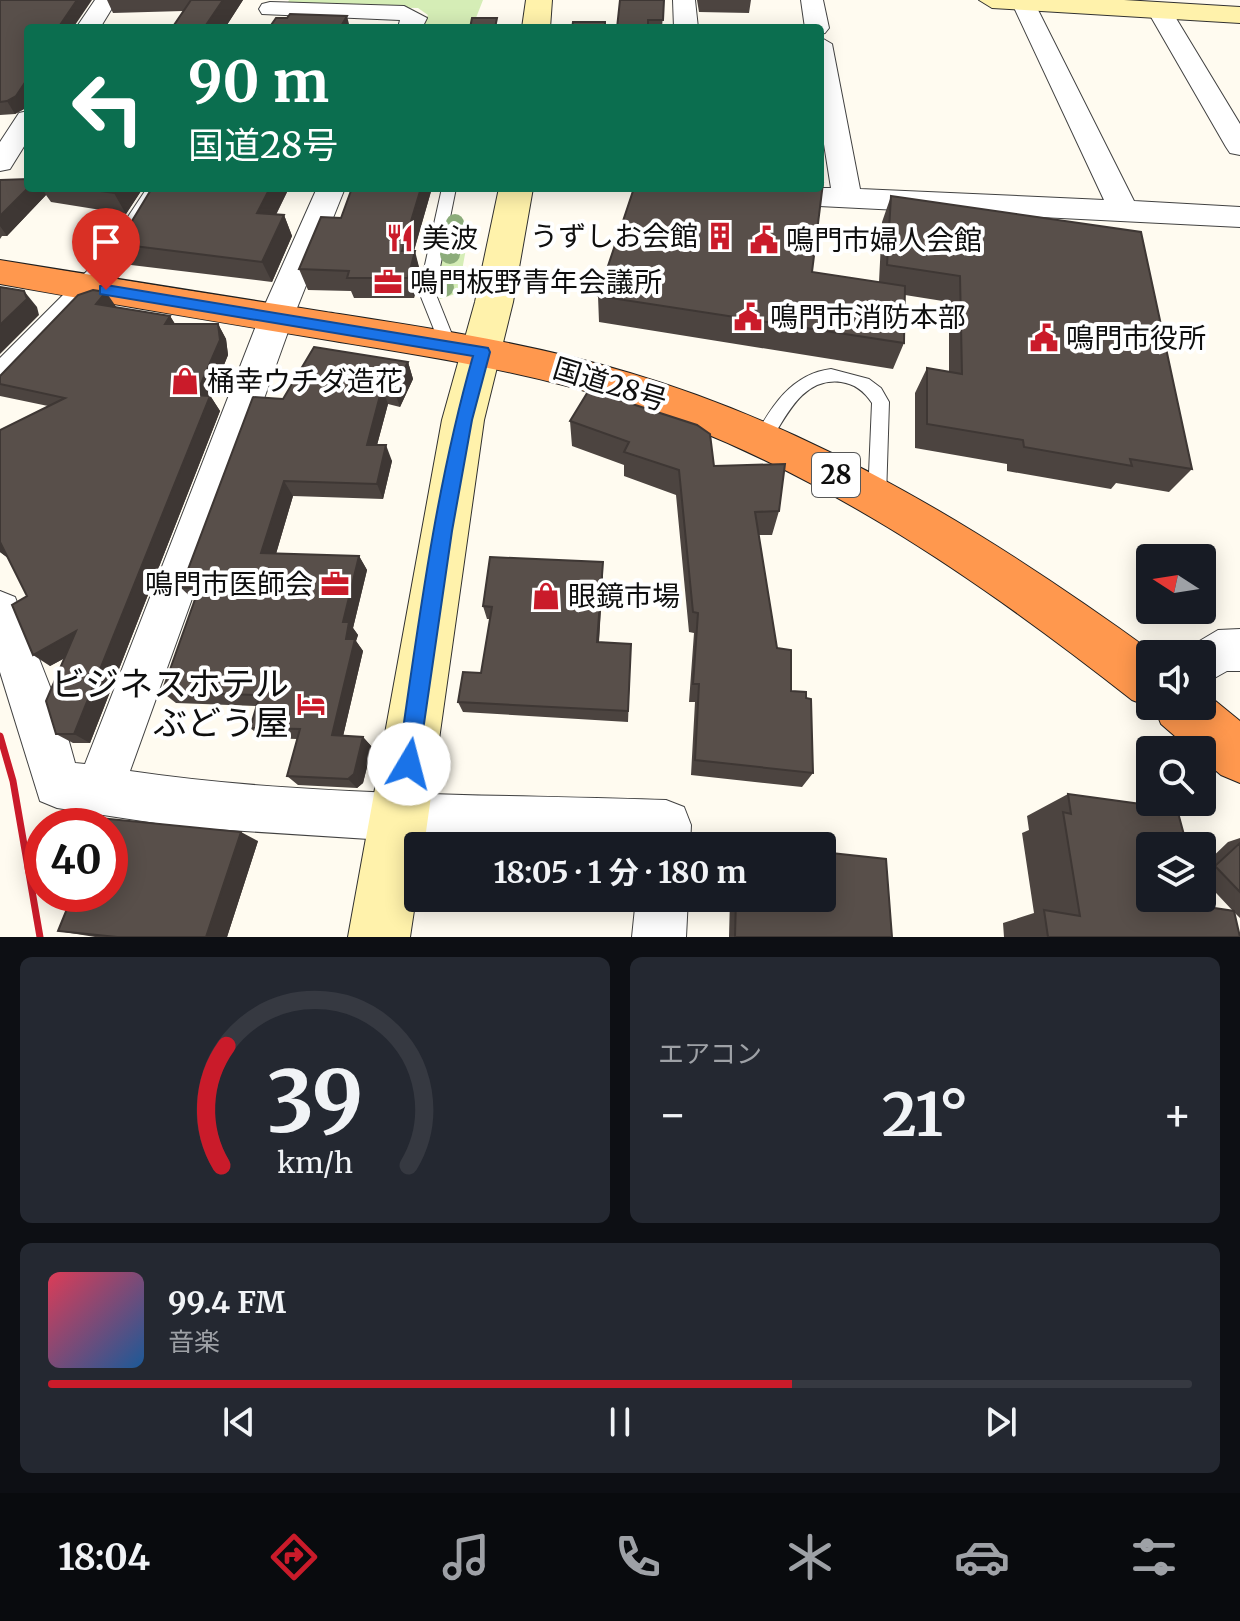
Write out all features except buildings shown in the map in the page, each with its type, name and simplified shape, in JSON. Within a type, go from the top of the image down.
[{"type":"highway","name":"国道28号","points":[[0,272],[465,349],[549,365],[633,390],[762,440],[877,497],[1024,588],[1136,672]]},
{"type":"highway","points":[[1197,720],[1240,756]]},
{"type":"street","points":[[91,24],[106,0]]},
{"type":"street","points":[[536,24],[539,0]]},
{"type":"street","points":[[684,0],[686,24]]},
{"type":"street","points":[[812,0],[816,24]]},
{"type":"street","points":[[992,0],[1240,15]]},
{"type":"street","points":[[1022,1],[1124,211]]},
{"type":"street","points":[[1159,10],[1240,147]]},
{"type":"street","points":[[268,12],[404,13],[415,18],[412,24]]},
{"type":"street","points":[[824,67],[847,197]]},
{"type":"street","points":[[0,163],[24,125]]},
{"type":"street","points":[[0,380],[113,263],[158,192]]},
{"type":"street","points":[[99,790],[276,318],[329,192]]},
{"type":"street","points":[[379,937],[463,420],[465,349],[515,192]]},
{"type":"street","points":[[776,192],[1240,217]]},
{"type":"street","points":[[0,611],[40,720],[57,784],[182,803],[400,816],[666,825],[666,832]]},
{"type":"street","points":[[1216,653],[1240,650]]},
{"type":"street","points":[[659,937],[661,912]]},
{"type":"lane","points":[[448,192],[427,292],[465,349]]},
{"type":"lane","points":[[762,440],[811,376],[826,374],[858,379],[873,389],[881,402],[877,497]]},
{"type":"green space","points":[[289,0],[483,0],[474,24],[422,24],[428,15],[418,8],[286,6]]},
{"type":"green space","points":[[447,242],[467,243],[458,293],[440,299],[432,289],[441,251]]},
{"type":"railway","points":[[0,736],[13,781],[40,937]]},
{"type":"place","name":"うずしお会館","points":[[720,236]]},
{"type":"place","name":"美波","points":[[400,238]]},
{"type":"place","name":"鳴門市婦人会館","points":[[764,240]]},
{"type":"place","name":"鳴門板野青年会議所","points":[[388,282]]},
{"type":"place","name":"鳴門市消防本部","points":[[748,317]]},
{"type":"place","name":"鳴門市役所","points":[[1044,338]]},
{"type":"place","name":"桶幸ウチダ造花","points":[[185,381]]},
{"type":"place","name":"鳴門市医師会","points":[[335,584]]},
{"type":"place","name":"眼鏡市場","points":[[546,596]]},
{"type":"place","name":"ビジネスホテル ぶどう屋","points":[[311,704]]},
{"type":"route","points":[[106,290],[482,352],[463,420],[443,531],[409,764]]}]
